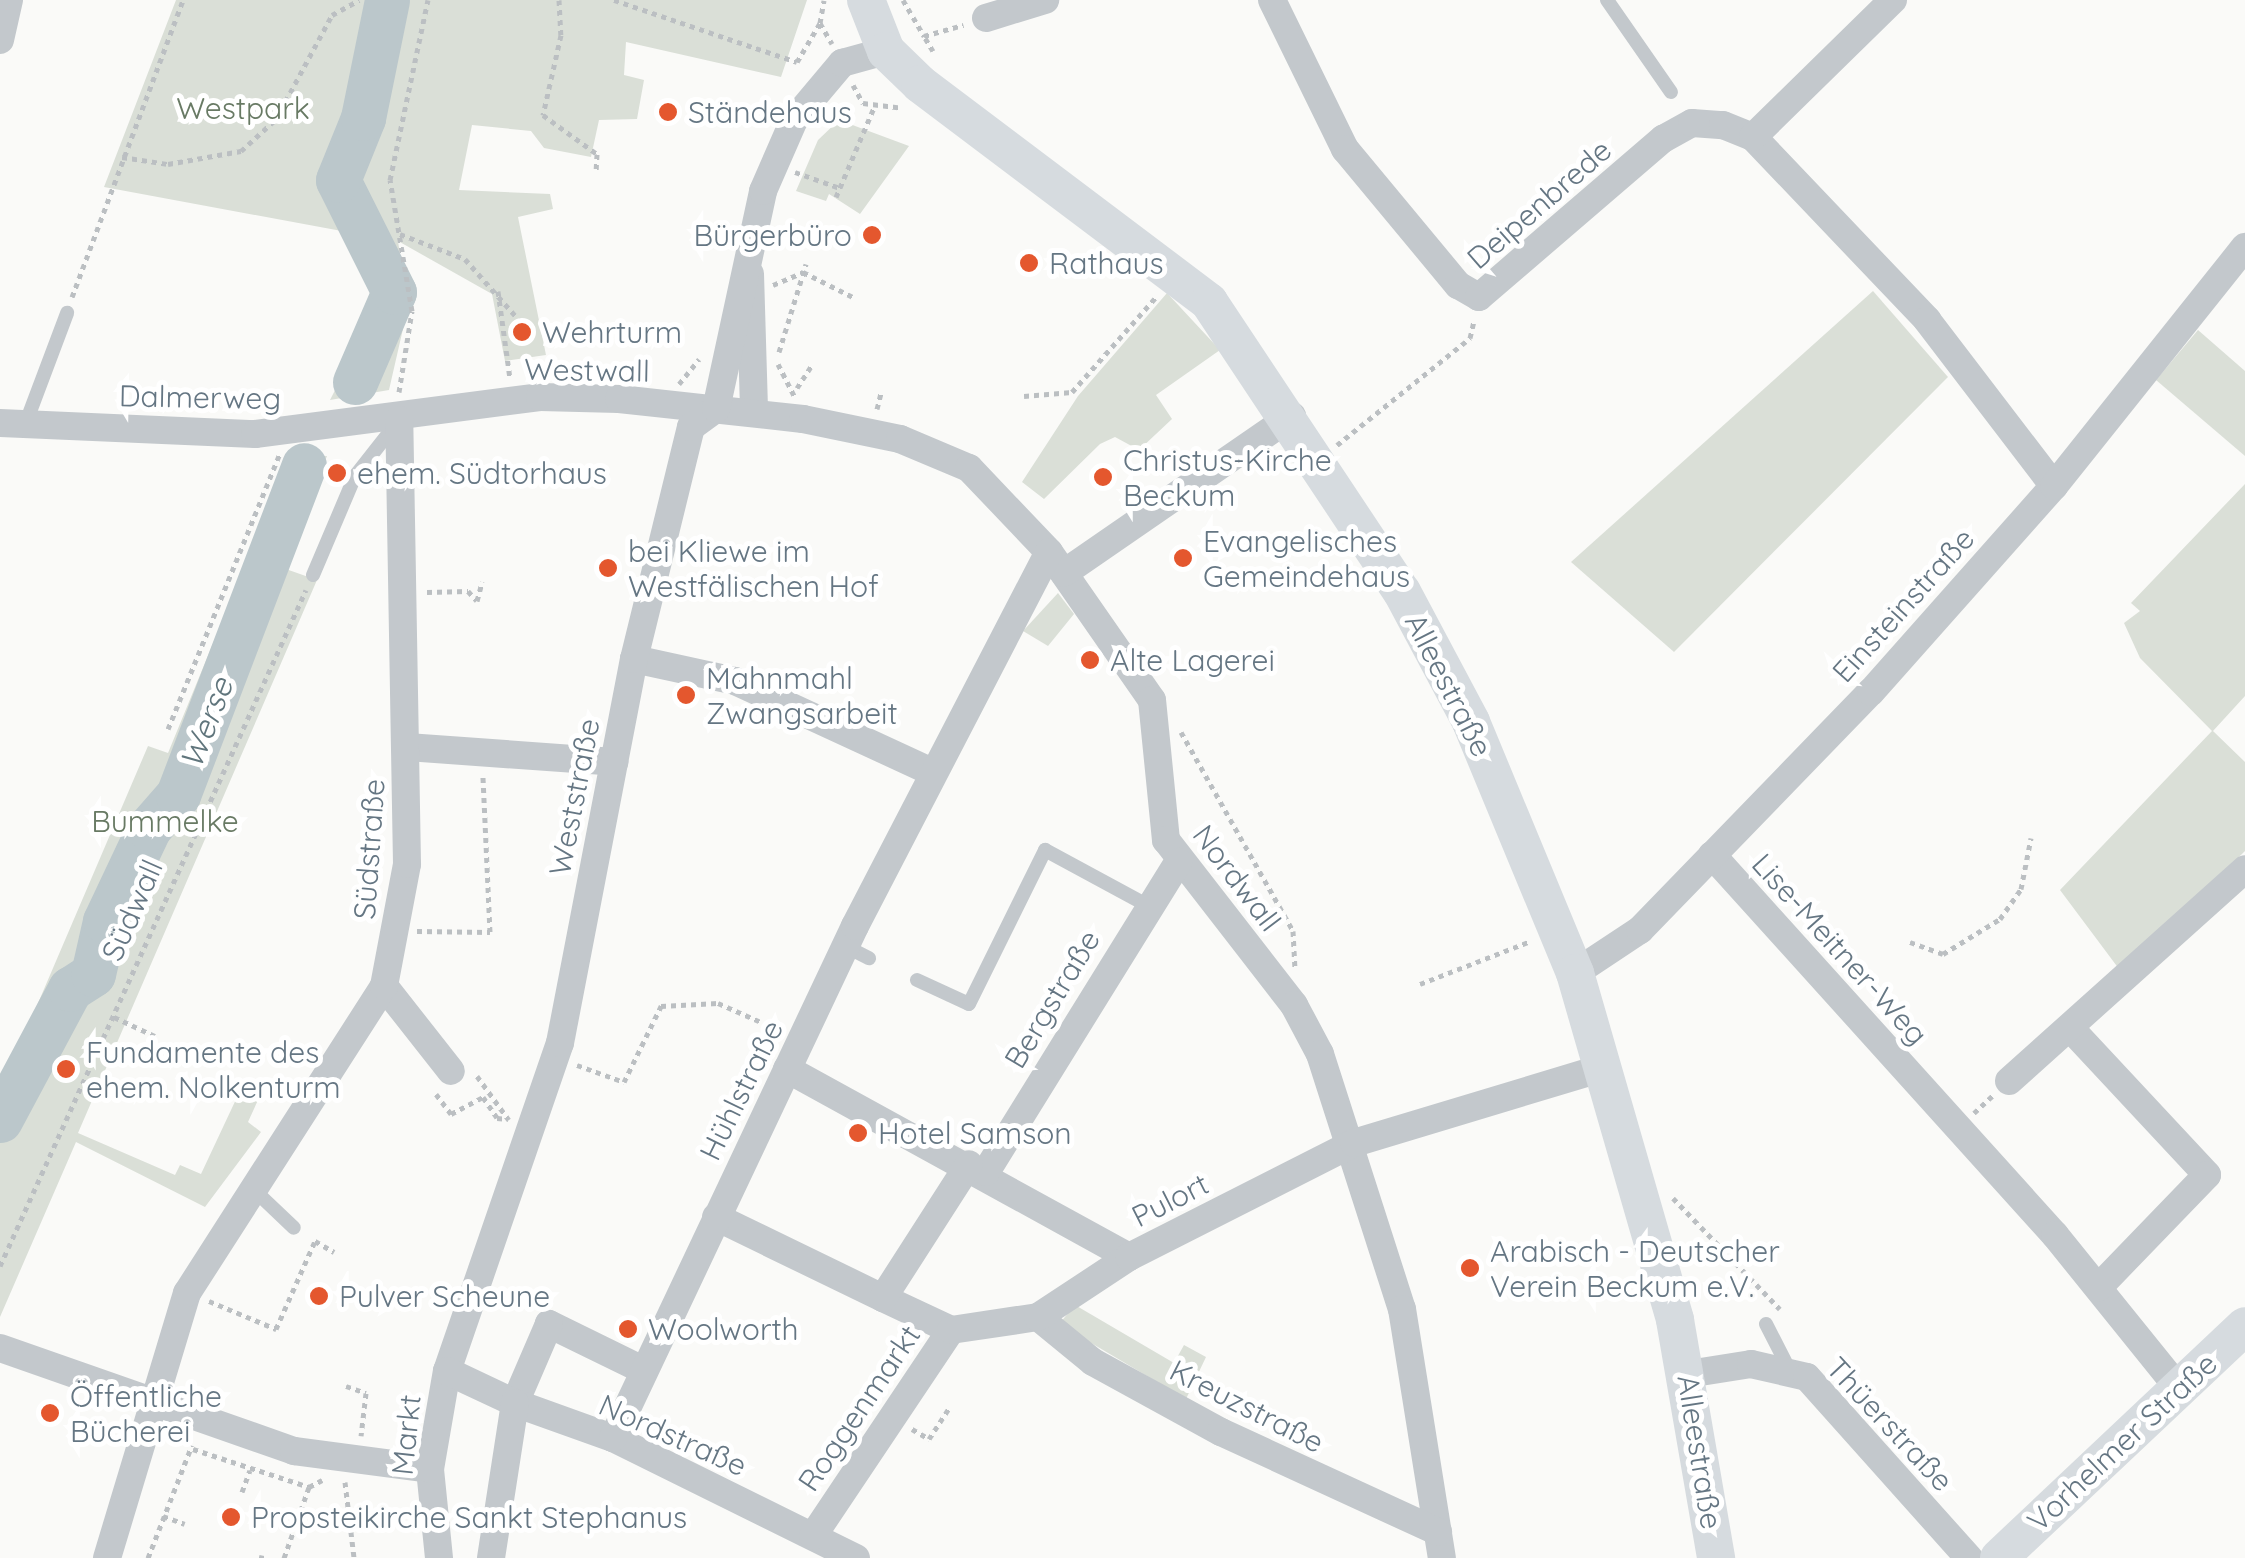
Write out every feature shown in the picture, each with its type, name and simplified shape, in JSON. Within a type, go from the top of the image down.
[{"type":"main road","points":[[866,0],[886,51]]},
{"type":"main road","name":"Alleestraße","points":[[886,51],[1177,272],[1236,333],[1318,457],[1470,722],[1575,973],[1606,1068],[1688,1374],[1716,1558]]},
{"type":"main road","name":"Vorhelmer Straße","points":[[1999,1558],[2245,1326]]},
{"type":"street","points":[[0,40],[9,0]]},
{"type":"street","points":[[986,18],[1045,0]]},
{"type":"street","name":"Deipenbrede","points":[[1272,0],[1345,149],[1458,286],[1479,297],[1664,139],[1692,123],[1753,137]]},
{"type":"street","points":[[1894,0],[1753,137],[1927,320],[2054,486]]},
{"type":"street","points":[[842,63],[886,51]]},
{"type":"street","name":"Weststraße","points":[[447,1372],[560,1043],[634,660],[691,427],[716,409],[750,238],[794,120],[842,63]]},
{"type":"street","name":"Weststraße","points":[[750,238],[754,412]]},
{"type":"street","name":"Einsteinstraße","points":[[1575,973],[1640,930],[2054,486],[2245,247]]},
{"type":"street","name":"Westwall","points":[[399,420],[514,402],[716,409]]},
{"type":"street","points":[[716,409],[754,412],[900,439],[970,468],[1056,562],[1152,700]]},
{"type":"street","points":[[1056,562],[1292,416]]},
{"type":"street","name":"Dalmerweg","points":[[12,424],[288,432],[399,420]]},
{"type":"street","name":"Südstraße","points":[[107,1558],[187,1293],[250,1186],[384,986],[397,931],[407,746],[399,420]]},
{"type":"street","name":"Hühlstraße","points":[[614,1438],[801,1040],[857,952],[932,772],[1056,562]]},
{"type":"street","points":[[634,660],[736,681],[822,715],[932,772]]},
{"type":"street","name":"Nordwall","points":[[1152,700],[1159,814],[1178,862],[1294,1004],[1354,1144],[1402,1309],[1440,1545]]},
{"type":"street","points":[[407,746],[614,762]]},
{"type":"street","name":"Lise-Meitner-Weg","points":[[1712,855],[2098,1287],[2180,1390]]},
{"type":"street","name":"Bergstraße","points":[[882,1298],[978,1168],[1146,904],[1178,862]]},
{"type":"street","points":[[2009,1081],[2072,1030],[2245,869]]},
{"type":"street","points":[[384,986],[452,1071]]},
{"type":"street","points":[[2072,1030],[2207,1174],[2098,1287]]},
{"type":"street","name":"Pulort","points":[[787,1069],[978,1168],[1128,1257],[1354,1144],[1606,1068]]},
{"type":"street","points":[[716,1217],[951,1330]]},
{"type":"street","name":"Roggenmarkt","points":[[813,1536],[951,1330],[1038,1317],[1128,1257]]},
{"type":"street","name":"Kreuzstraße","points":[[1038,1317],[1093,1362],[1440,1545]]},
{"type":"street","points":[[491,1558],[528,1396],[550,1324],[643,1370]]},
{"type":"street","points":[[0,1348],[154,1398],[294,1451],[350,1464],[430,1469]]},
{"type":"street","name":"Thüerstraße","points":[[1688,1374],[1732,1365],[1789,1369],[1822,1389],[1969,1558]]},
{"type":"street","name":"Markt","points":[[438,1558],[430,1469],[447,1372],[528,1396]]},
{"type":"street","name":"Nordstraße","points":[[528,1396],[856,1558]]},
{"type":"lane","points":[[1607,0],[1671,92]]},
{"type":"lane","points":[[12,424],[67,313]]},
{"type":"lane","points":[[313,575],[355,476],[399,420]]},
{"type":"lane","points":[[916,980],[969,1004],[1044,850],[1146,904]]},
{"type":"lane","points":[[250,1186],[294,1228]]},
{"type":"lane","points":[[1766,1324],[1789,1369]]},
{"type":"path","points":[[67,313],[183,0]]},
{"type":"path","points":[[122,157],[168,164],[241,151],[276,119],[332,15],[358,0]]},
{"type":"path","points":[[399,420],[412,311],[390,180],[428,0]]},
{"type":"path","points":[[559,0],[561,35],[543,115],[597,154],[596,172]]},
{"type":"path","points":[[614,0],[797,62],[820,23],[824,0]]},
{"type":"path","points":[[903,0],[939,60]]},
{"type":"path","points":[[924,36],[986,18]]},
{"type":"path","points":[[820,23],[842,63]]},
{"type":"path","points":[[836,197],[875,104]]},
{"type":"path","points":[[799,174],[840,188]]},
{"type":"path","points":[[400,234],[449,248],[498,288],[520,321]]},
{"type":"path","points":[[803,272],[855,298]]},
{"type":"path","points":[[1024,396],[1072,392],[1177,272]]},
{"type":"path","points":[[498,288],[514,402]]},
{"type":"path","points":[[1318,457],[1470,338],[1479,297]]},
{"type":"path","points":[[797,388],[812,365]]},
{"type":"path","points":[[168,729],[288,432]]},
{"type":"path","name":"Südwall","points":[[0,1266],[313,575]]},
{"type":"path","points":[[404,593],[468,591],[478,600],[482,582]]},
{"type":"path","points":[[1152,700],[1181,732],[1293,930],[1294,1004]]},
{"type":"path","points":[[397,931],[490,932],[483,773]]},
{"type":"path","points":[[1910,942],[1942,954],[2000,919],[2021,889],[2031,838]]},
{"type":"path","points":[[1420,984],[1557,932]]},
{"type":"path","points":[[606,1075],[624,1082],[661,1006],[718,1003],[801,1040]]},
{"type":"path","points":[[114,1017],[155,1036]]},
{"type":"path","points":[[452,1071],[436,1094],[451,1114],[483,1097],[497,1118],[508,1118]]},
{"type":"path","points":[[1958,1128],[2009,1081]]},
{"type":"path","points":[[490,1094],[496,1102]]},
{"type":"path","points":[[1631,1160],[1786,1316]]},
{"type":"path","points":[[187,1293],[276,1329],[315,1241]]},
{"type":"path","points":[[346,1386],[366,1393],[350,1464],[354,1558]]},
{"type":"path","points":[[886,1425],[928,1439],[950,1406]]},
{"type":"path","points":[[148,1558],[192,1448]]},
{"type":"path","points":[[242,1492],[250,1468]]},
{"type":"path","points":[[284,1558],[309,1488]]},
{"type":"path","points":[[163,1516],[185,1524]]},
{"type":"green space","name":"Westpark","points":[[176,0],[807,0],[781,77],[626,42],[624,75],[644,80],[637,119],[599,120],[591,157],[544,148],[531,131],[472,125],[459,190],[550,194],[553,209],[518,217],[546,355],[505,361],[492,294],[398,241],[408,307],[389,390],[330,400],[385,292],[382,274],[347,232],[104,187]]},
{"type":"green space","points":[[839,120],[909,146],[860,214],[829,194],[826,201],[796,191],[818,140]]},
{"type":"green space","points":[[1873,291],[1948,377],[1674,652],[1571,562]]},
{"type":"green space","points":[[1167,293],[1220,350],[1156,395],[1172,419],[1139,450],[1115,437],[1100,444],[1044,499],[1022,482],[1078,396]]},
{"type":"green space","points":[[2198,330],[2245,371],[2245,456],[2156,380]]},
{"type":"green space","name":"Bummelke","points":[[327,456],[283,568],[317,580],[78,1133],[175,1175],[180,1165],[201,1174],[239,1093],[258,1100],[248,1122],[261,1132],[205,1207],[76,1142],[0,1317],[0,1092],[148,746],[168,753],[289,458]]},
{"type":"green space","points":[[2245,484],[2245,696],[2213,731],[2245,762],[2245,851],[2122,973],[2060,890],[2212,731],[2140,658],[2124,623],[2140,611],[2131,603]]},
{"type":"green space","points":[[1058,593],[1074,614],[1048,646],[1023,631]]},
{"type":"green space","points":[[1075,1305],[1174,1363],[1184,1345],[1206,1357],[1186,1399],[1059,1324]]},
{"type":"waterway","name":"Werse","points":[[355,382],[394,292],[338,180],[363,118],[387,0]]},
{"type":"waterway","name":"Werse","points":[[0,1120],[70,989],[93,974],[105,921],[149,828],[178,795],[304,465]]},
{"type":"place","name":"Ständehaus","points":[[668,112]]},
{"type":"place","name":"Bürgerbüro","points":[[872,235]]},
{"type":"place","name":"Rathaus","points":[[1029,263]]},
{"type":"place","name":"Wehrturm","points":[[522,332]]},
{"type":"place","name":"ehem. Südtorhaus","points":[[337,473]]},
{"type":"place","name":"Christus-Kirche Beckum","points":[[1103,477]]},
{"type":"place","name":"Evangelisches Gemeindehaus","points":[[1183,558]]},
{"type":"place","name":"bei Kliewe im Westfälischen Hof","points":[[608,568]]},
{"type":"place","name":"Alte Lagerei","points":[[1090,660]]},
{"type":"place","name":"Mahnmahl Zwangsarbeit","points":[[686,695]]},
{"type":"place","name":"Fundamente des ehem. Nolkenturm","points":[[66,1069]]},
{"type":"place","name":"Hotel Samson","points":[[858,1133]]},
{"type":"place","name":"Arabisch - Deutscher Verein Beckum e.V.","points":[[1470,1268]]},
{"type":"place","name":"Pulver Scheune","points":[[319,1296]]},
{"type":"place","name":"Woolworth","points":[[628,1329]]},
{"type":"place","name":"Öffentliche Bücherei","points":[[50,1413]]},
{"type":"place","name":"Propsteikirche Sankt Stephanus","points":[[231,1517]]}]
